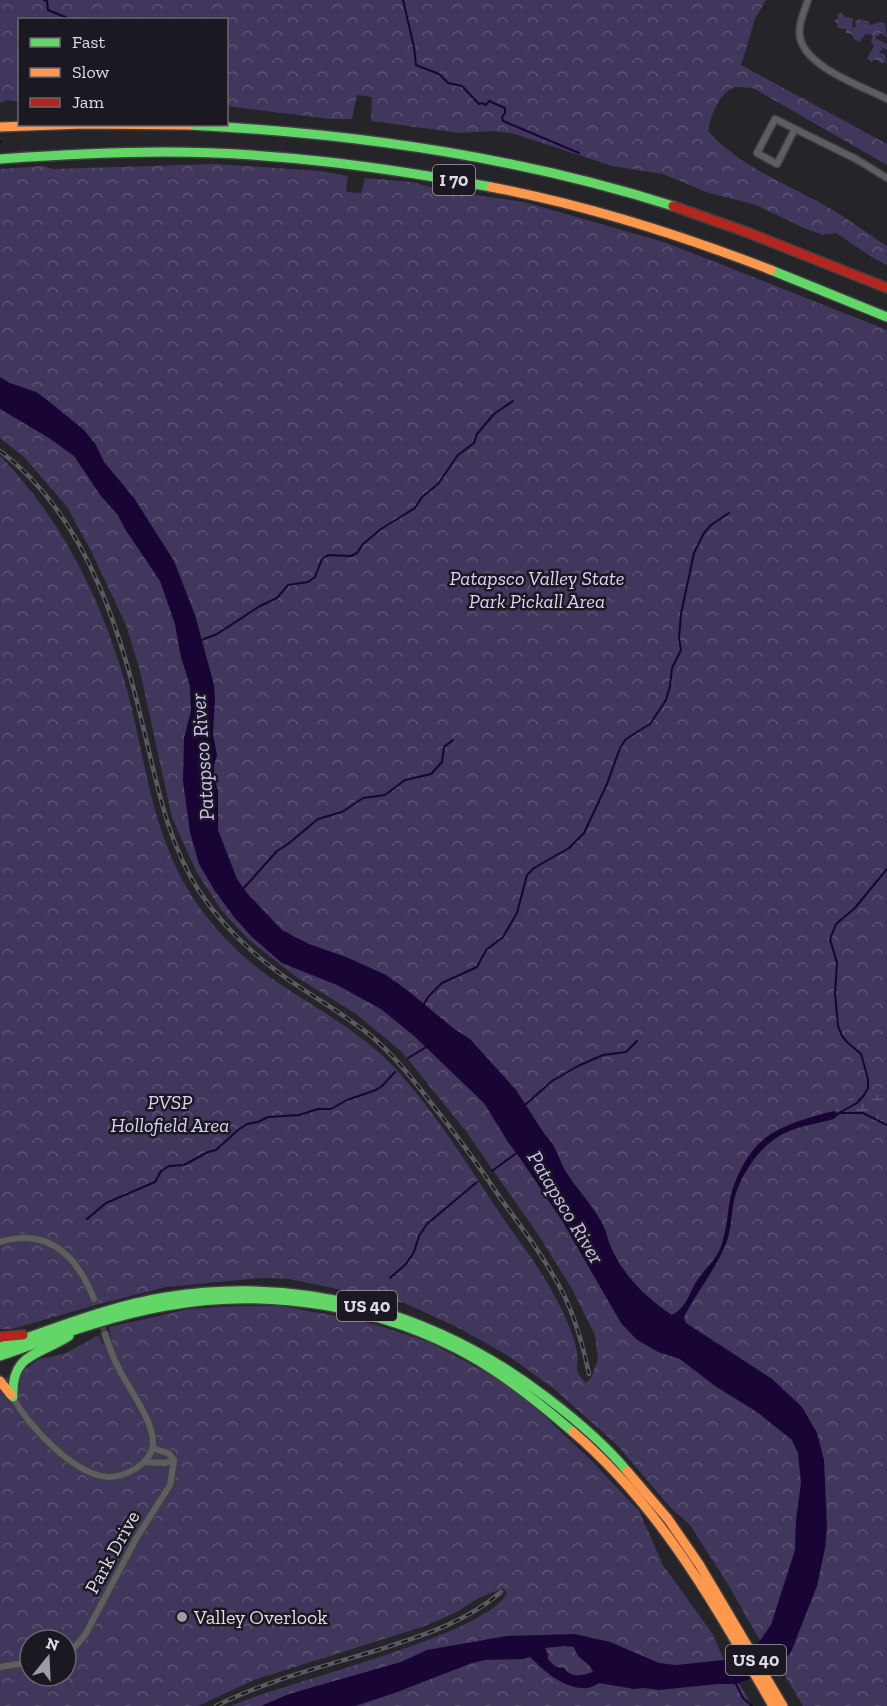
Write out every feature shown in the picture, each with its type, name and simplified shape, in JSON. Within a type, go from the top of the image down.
[{"type":"main road","name":"I 70","points":[[0,127],[47,126]]},
{"type":"main road","name":"I 70","points":[[159,126],[224,127],[319,134],[447,151],[579,179],[666,204],[756,236],[887,288]]},
{"type":"main road","name":"I 70","points":[[0,159],[105,153],[212,153],[315,160],[453,180],[554,201],[657,230],[747,261],[887,317]]},
{"type":"main road","name":"US 40","points":[[0,1347],[123,1306],[186,1294],[258,1290],[345,1300],[405,1317],[434,1329],[489,1357],[518,1376],[571,1417],[625,1468],[669,1520],[692,1552],[773,1706]]},
{"type":"main road","name":"US 40","points":[[0,1356],[132,1313],[187,1302],[225,1299],[308,1302],[350,1310],[388,1320],[454,1346],[514,1383],[542,1404],[619,1477],[688,1562],[783,1706]]},
{"type":"main road","points":[[0,1337],[52,1330]]},
{"type":"main road","points":[[13,1397],[12,1376],[20,1362],[59,1343],[77,1330]]},
{"type":"main road","points":[[0,1381],[13,1397]]},
{"type":"street","points":[[808,0],[800,30],[803,47],[808,54],[824,67],[887,99]]},
{"type":"street","points":[[795,129],[777,164],[758,153],[775,119],[856,159],[887,178]]},
{"type":"street","points":[[0,1242],[28,1238],[56,1246],[76,1263],[94,1299]]},
{"type":"street","points":[[13,1397],[25,1416],[74,1463],[91,1472],[109,1477],[118,1476],[136,1468],[144,1462],[152,1448],[150,1428],[119,1369],[105,1334]]},
{"type":"street","points":[[144,1462],[165,1463],[174,1460],[168,1453],[152,1448]]},
{"type":"street","name":"Park Drive","points":[[78,1643],[85,1635],[137,1537],[170,1485],[174,1460]]},
{"type":"street","points":[[0,1667],[18,1664]]},
{"type":"green space","points":[[0,0],[766,0],[755,19],[741,65],[887,144],[887,165],[753,88],[735,87],[723,95],[713,113],[708,131],[744,161],[832,210],[887,246],[887,265],[836,233],[823,235],[756,205],[706,192],[663,174],[612,166],[515,134],[493,131],[460,133],[371,121],[372,97],[357,95],[352,119],[330,119],[228,106],[228,18],[18,18],[18,102],[8,100],[0,103]]},
{"type":"green space","points":[[841,12],[844,17],[853,18],[852,27],[856,27],[855,21],[861,19],[869,22],[870,25],[885,23],[887,38],[881,33],[875,38],[887,44],[887,50],[883,48],[879,53],[885,54],[886,62],[882,63],[875,59],[871,62],[867,58],[874,46],[871,41],[873,35],[865,34],[860,42],[854,39],[852,34],[846,33],[846,29],[837,28],[838,25],[834,20],[838,19],[838,14]]},
{"type":"green space","points":[[215,164],[321,171],[348,176],[346,192],[361,193],[365,178],[413,182],[440,190],[524,202],[667,243],[887,330],[887,1706],[803,1706],[779,1666],[739,1683],[752,1706],[231,1706],[381,1657],[462,1625],[491,1609],[507,1593],[503,1588],[422,1627],[254,1680],[198,1706],[0,1706],[0,1380],[20,1373],[39,1359],[64,1354],[99,1335],[102,1344],[112,1341],[109,1327],[189,1309],[281,1306],[348,1318],[429,1342],[495,1377],[526,1399],[590,1459],[639,1511],[663,1565],[712,1633],[724,1660],[744,1654],[761,1642],[690,1525],[671,1508],[616,1444],[553,1388],[510,1357],[459,1328],[404,1303],[289,1279],[262,1278],[166,1287],[12,1329],[0,1329],[0,456],[44,508],[62,536],[94,596],[128,693],[160,825],[176,867],[194,899],[216,928],[243,955],[271,978],[351,1030],[381,1054],[410,1085],[464,1158],[542,1274],[568,1323],[576,1346],[578,1372],[586,1383],[591,1378],[598,1359],[595,1335],[572,1289],[537,1233],[465,1130],[402,1052],[356,1014],[292,974],[248,939],[222,911],[197,873],[172,818],[140,671],[126,625],[67,507],[24,457],[0,438],[0,169],[43,166],[53,169]]},
{"type":"green space","points":[[867,1091],[887,1098],[887,1127],[866,1118],[838,1115],[835,1111],[856,1093]]},
{"type":"water","name":"Patapsco River","points":[[0,377],[36,392],[84,430],[96,445],[104,462],[134,498],[174,561],[195,615],[214,685],[213,733],[217,756],[214,777],[218,791],[218,830],[237,879],[247,893],[282,930],[309,944],[386,975],[470,1039],[516,1090],[549,1139],[568,1175],[593,1208],[622,1267],[654,1302],[672,1315],[684,1305],[696,1282],[720,1249],[736,1180],[743,1165],[758,1145],[778,1130],[797,1122],[835,1111],[838,1115],[834,1119],[787,1132],[773,1140],[759,1153],[742,1178],[735,1196],[729,1235],[723,1251],[684,1317],[686,1323],[772,1379],[802,1407],[817,1433],[824,1460],[827,1528],[825,1548],[817,1586],[791,1652],[779,1666],[736,1684],[659,1690],[634,1689],[599,1683],[592,1687],[578,1688],[556,1679],[530,1657],[485,1660],[355,1706],[261,1706],[289,1694],[401,1662],[427,1650],[507,1636],[575,1634],[610,1642],[659,1663],[676,1665],[724,1660],[745,1654],[754,1649],[771,1625],[795,1550],[801,1483],[798,1453],[792,1440],[757,1412],[715,1386],[680,1359],[658,1352],[636,1339],[621,1323],[561,1219],[484,1103],[413,1035],[381,1009],[337,985],[282,963],[252,937],[234,917],[199,864],[190,832],[183,781],[184,738],[191,711],[190,686],[181,657],[175,624],[160,581],[118,515],[101,496],[74,456],[0,409]],"holes":[[[574,1647],[578,1655],[593,1672],[573,1675],[564,1668],[551,1663],[545,1648]]]},
{"type":"waterway","points":[[44,0],[47,1],[48,10],[68,18]]},
{"type":"waterway","points":[[403,0],[416,65],[439,74],[448,83],[462,86],[479,104],[486,105],[489,101],[505,108],[503,121],[579,153]]},
{"type":"waterway","points":[[199,641],[217,634],[260,606],[277,598],[288,585],[308,582],[315,577],[322,559],[328,555],[351,556],[357,553],[363,544],[381,529],[415,508],[422,497],[438,484],[458,455],[474,443],[477,434],[494,414],[513,401]]},
{"type":"waterway","points":[[423,1006],[428,997],[442,983],[477,967],[486,950],[503,937],[517,913],[527,875],[534,868],[569,848],[584,833],[607,784],[620,748],[626,739],[650,724],[666,700],[672,668],[681,650],[679,638],[681,614],[694,553],[704,533],[711,525],[729,513]]},
{"type":"waterway","points":[[243,889],[277,851],[318,819],[342,812],[363,798],[385,795],[405,780],[431,774],[442,762],[444,747],[453,740]]},
{"type":"waterway","points":[[839,1113],[857,1103],[864,1095],[868,1088],[868,1079],[861,1054],[842,1036],[838,1026],[835,993],[837,963],[830,939],[836,924],[855,908],[887,869]]},
{"type":"waterway","points":[[525,1105],[552,1081],[578,1066],[603,1055],[626,1052],[637,1041]]},
{"type":"waterway","points":[[408,1058],[428,1046]]},
{"type":"waterway","points":[[87,1219],[106,1203],[155,1182],[161,1171],[169,1166],[184,1165],[216,1150],[247,1124],[268,1117],[299,1115],[318,1109],[331,1109],[347,1100],[376,1090],[395,1072]]},
{"type":"waterway","points":[[837,1115],[839,1113],[863,1113],[887,1125]]},
{"type":"waterway","points":[[767,1138],[786,1128]]},
{"type":"waterway","points":[[492,1171],[518,1152]]},
{"type":"waterway","points":[[390,1278],[406,1264],[427,1224],[477,1182]]},
{"type":"waterway","points":[[735,1682],[743,1698],[752,1706]]},
{"type":"tunnel","points":[[94,1299],[105,1334]]},
{"type":"railway","points":[[0,451],[31,479],[58,510],[80,546],[98,584],[127,663],[156,781],[173,838],[199,891],[226,926],[259,957],[371,1036],[410,1076],[467,1150],[549,1269],[572,1313],[589,1374]]},
{"type":"railway","points":[[216,1706],[276,1681],[429,1633],[474,1612],[501,1592]]},
{"type":"traffic: fast","points":[[204,126],[312,134],[434,150],[554,173],[673,206]]},
{"type":"traffic: fast","points":[[0,159],[143,152],[246,155],[369,167],[491,187]]},
{"type":"traffic: fast","points":[[771,270],[887,317]]},
{"type":"traffic: fast","points":[[0,1347],[103,1312],[166,1297],[217,1292],[268,1292],[318,1297],[366,1307],[414,1323],[460,1343],[504,1368],[546,1397],[609,1451],[627,1471]]},
{"type":"traffic: fast","points":[[0,1356],[103,1321],[166,1306],[245,1299],[285,1300],[324,1305],[402,1325],[439,1340],[474,1358],[500,1375],[573,1432]]},
{"type":"traffic: fast","points":[[13,1397],[14,1383],[22,1364],[37,1352],[69,1336]]},
{"type":"traffic: slow","points":[[0,127],[28,126]]},
{"type":"traffic: slow","points":[[491,187],[527,194],[633,222],[771,270]]},
{"type":"traffic: slow","points":[[0,1381],[11,1395]]},
{"type":"traffic: slow","points":[[573,1432],[605,1461],[634,1493],[685,1560],[773,1706]]},
{"type":"traffic: slow","points":[[627,1471],[668,1519],[699,1564],[783,1706]]},
{"type":"traffic: jam","points":[[673,206],[749,233],[887,288]]},
{"type":"traffic: jam","points":[[0,1337],[23,1335]]},
{"type":"place","name":"Valley Overlook","points":[[182,1617]]},
{"type":"park label","name":"Patapsco Valley State Park Pickall Area","points":[[537,590]]},
{"type":"park label","name":"PVSP Hollofield Area","points":[[170,1114]]}]
